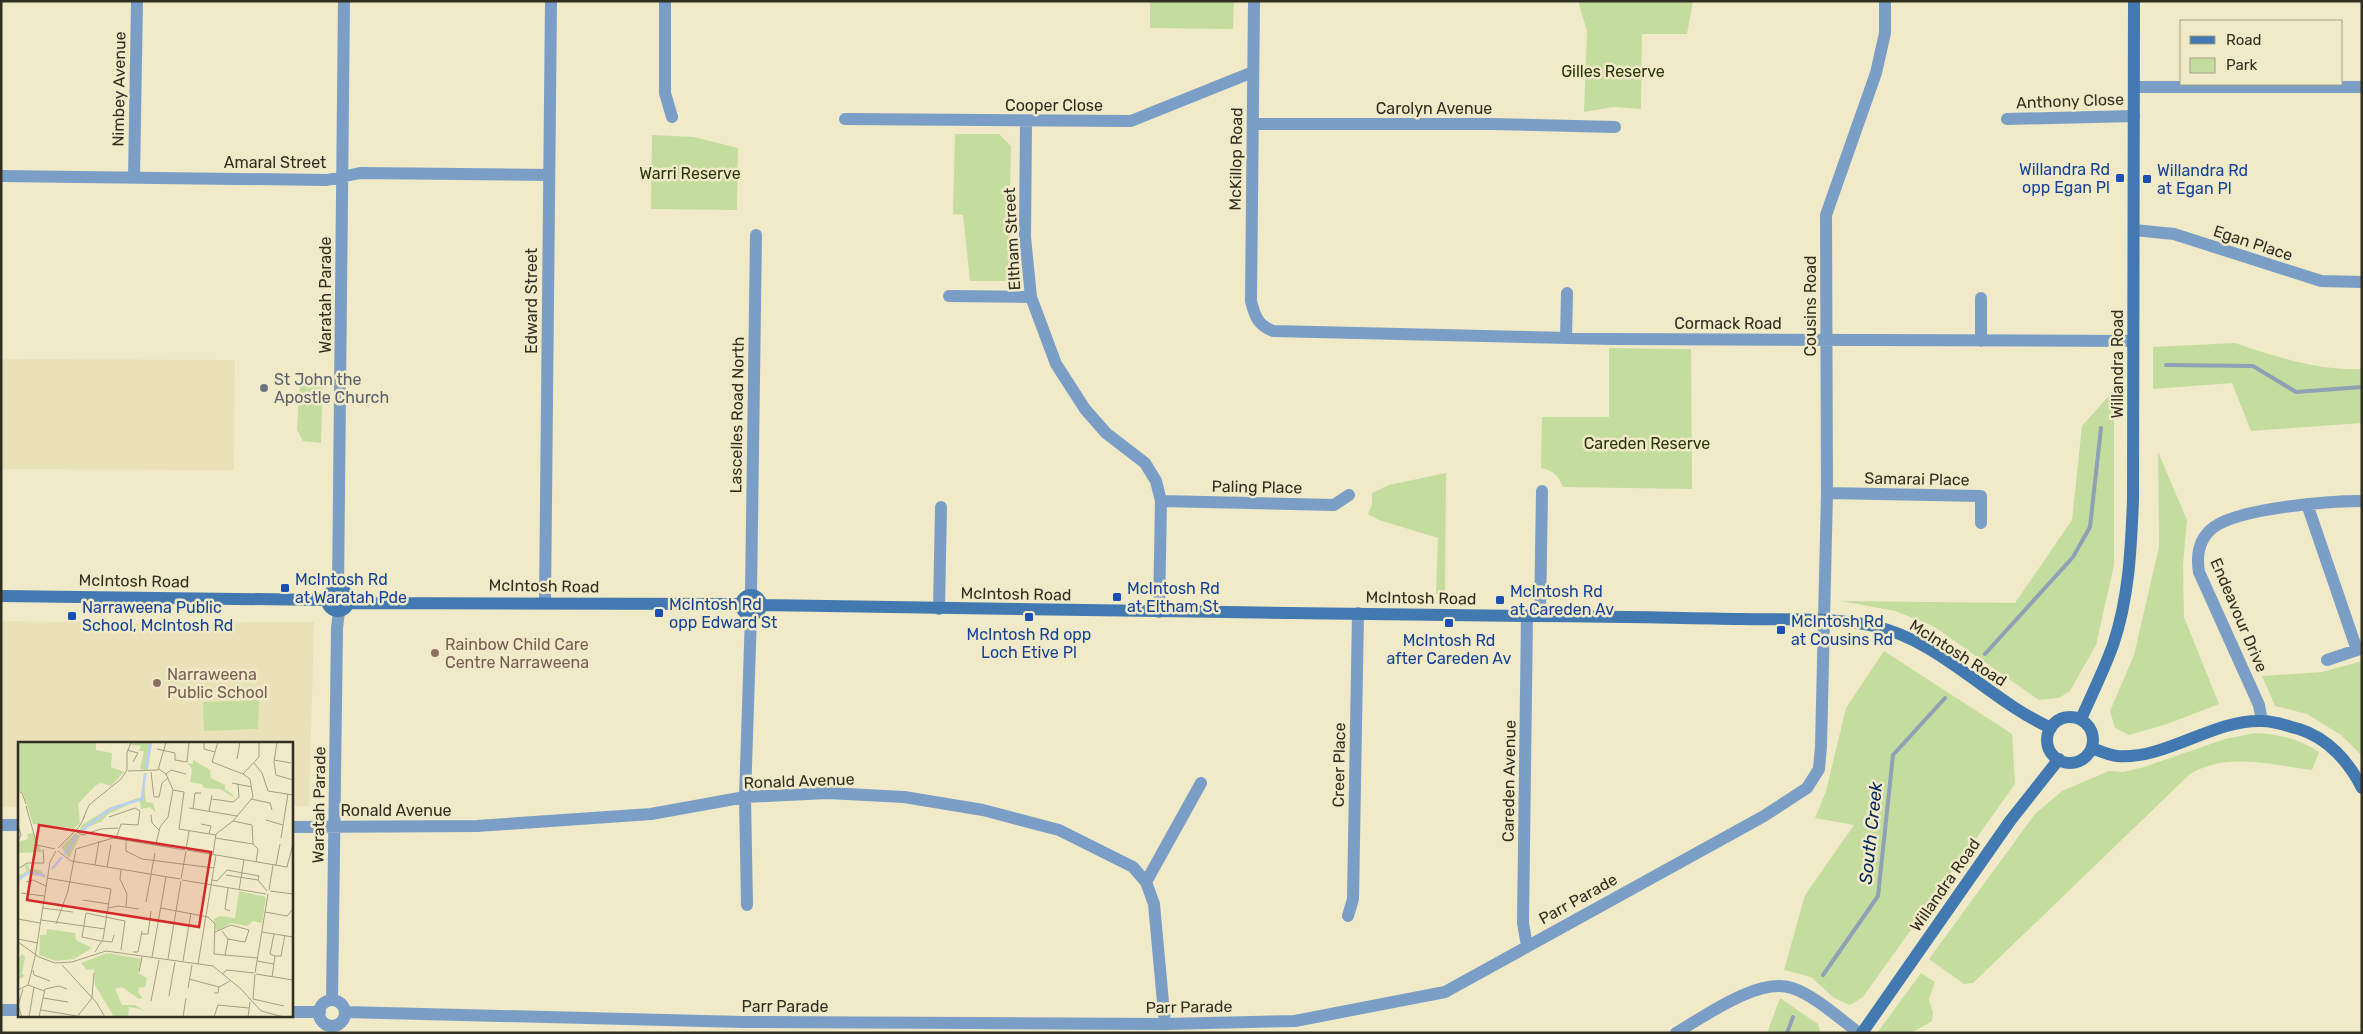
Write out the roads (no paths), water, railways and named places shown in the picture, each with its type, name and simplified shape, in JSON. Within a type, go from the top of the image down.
[{"type":"street","name":"Nimbey Avenue","points":[[134,178],[137,1]]},
{"type":"street","name":"Waratah Parade","points":[[338,590],[344,1]]},
{"type":"street","name":"Edward Street","points":[[545,602],[551,1]]},
{"type":"street","points":[[665,1],[665,93],[672,117]]},
{"type":"street","name":"McKillop Road","points":[[1254,1],[1251,301],[1255,317]]},
{"type":"street","name":"Cousins Road","points":[[1825,621],[1827,493],[1826,215],[1876,73],[1885,33],[1885,1]]},
{"type":"street","name":"Willandra Road","points":[[2081,719],[2113,643],[2125,597],[2131,563],[2134,1]]},
{"type":"street","name":"Cooper Close","points":[[845,119],[1131,121],[1253,72]]},
{"type":"street","points":[[2134,87],[2362,86]]},
{"type":"street","name":"Anthony Close","points":[[2007,119],[2134,116]]},
{"type":"street","name":"Eltham Street","points":[[1026,121],[1025,237],[1030,297],[1049,350],[1070,386],[1095,422],[1145,464],[1156,481],[1160,501],[1159,612]]},
{"type":"street","name":"Carolyn Avenue","points":[[1253,124],[1490,124],[1615,127]]},
{"type":"street","name":"Amaral Street","points":[[1,176],[327,180],[360,173],[548,176]]},
{"type":"street","name":"Egan Place","points":[[2134,230],[2174,234],[2321,281],[2362,282]]},
{"type":"street","name":"Lascelles Road North","points":[[751,594],[756,235]]},
{"type":"street","points":[[1566,293],[1566,338]]},
{"type":"street","points":[[949,296],[1030,297]]},
{"type":"street","points":[[1980,298],[1981,341]]},
{"type":"street","name":"Cormack Road","points":[[1255,317],[1263,327],[1273,331],[1566,338],[2133,341]]},
{"type":"street","name":"Careden Avenue","points":[[1527,946],[1523,923],[1534,616],[1542,491]]},
{"type":"street","name":"Samarai Place","points":[[1827,493],[1981,496],[1981,523]]},
{"type":"street","name":"Paling Place","points":[[1160,501],[1334,506],[1349,495]]},
{"type":"street","name":"Endeavour Drive","points":[[2262,721],[2259,705],[2199,572],[2198,549],[2207,534],[2226,520],[2307,504],[2362,501]]},
{"type":"street","points":[[2307,504],[2359,649],[2326,660]]},
{"type":"street","points":[[939,609],[941,507]]},
{"type":"street","points":[[338,590],[346,594],[344,607],[330,608],[327,600],[332,591],[338,590]]},
{"type":"street","points":[[751,594],[757,596],[762,605],[757,614],[751,615],[742,611],[740,604],[745,596],[751,594]]},
{"type":"street","name":"McIntosh Road","points":[[1,596],[327,600]]},
{"type":"street","name":"McIntosh Road","points":[[344,607],[545,602],[740,604]]},
{"type":"street","name":"McIntosh Road","points":[[762,605],[1825,621],[1872,626],[1907,638],[1940,657],[2021,713],[2051,728]]},
{"type":"street","name":"Waratah Parade","points":[[332,1000],[337,628],[344,607]]},
{"type":"street","name":"Creer Place","points":[[1348,916],[1353,899],[1358,613]]},
{"type":"street","points":[[746,904],[745,797],[751,615]]},
{"type":"street","name":"Parr Parade","points":[[345,1012],[743,1027],[1165,1024],[1295,1027],[1445,992],[1764,816],[1806,788],[1819,769],[1825,621]]},
{"type":"street","points":[[2064,718],[2081,719],[2092,732],[2092,748],[2089,754],[2078,761],[2065,762],[2059,759],[2050,750],[2048,742],[2051,728],[2064,718]]},
{"type":"street","points":[[2092,748],[2113,755],[2135,755],[2228,726],[2262,721],[2306,732],[2326,742],[2355,774],[2362,788]]},
{"type":"street","name":"Willandra Road","points":[[1861,1033],[2010,822],[2059,759]]},
{"type":"street","points":[[1146,882],[1201,783]]},
{"type":"street","name":"Ronald Avenue","points":[[292,827],[477,826],[572,820],[651,814],[745,797],[827,793],[904,797],[983,810],[1059,830],[1133,867],[1146,882],[1154,904],[1165,1024]]},
{"type":"street","points":[[1,824],[18,825]]},
{"type":"street","points":[[1676,1033],[1739,998],[1765,986],[1781,985],[1802,992],[1861,1033]]},
{"type":"street","points":[[332,1000],[343,1005],[345,1012],[342,1021],[333,1029],[324,1023],[320,1012],[324,1004],[332,1000]]},
{"type":"street","points":[[1,1010],[18,1010]]},
{"type":"street","points":[[292,1012],[320,1012]]},
{"type":"waterway","name":"South Creek","points":[[2166,365],[2253,366],[2296,392],[2362,387]]},
{"type":"waterway","name":"South Creek","points":[[1985,654],[2073,557],[2090,527],[2101,428]]},
{"type":"waterway","name":"South Creek","points":[[1823,975],[1878,896],[1893,755],[1945,698]]},
{"type":"waterway","name":"South Creek","points":[[1787,1033],[1793,1017]]},
{"type":"place","name":"Willandra Rd opp Egan Pl","points":[[2120,178]]},
{"type":"place","name":"Willandra Rd at Egan Pl","points":[[2147,179]]},
{"type":"place","name":"St John the Apostle Church","points":[[264,388]]},
{"type":"place","name":"McIntosh Rd at Waratah Pde","points":[[285,588]]},
{"type":"place","name":"McIntosh Rd at Eltham St","points":[[1117,597]]},
{"type":"place","name":"McIntosh Rd at Careden Av","points":[[1500,600]]},
{"type":"place","name":"McIntosh Rd opp Edward St","points":[[659,613]]},
{"type":"place","name":"Narraweena Public School, McIntosh Rd","points":[[72,616]]},
{"type":"place","name":"McIntosh Rd opp Loch Etive Pl","points":[[1029,617]]},
{"type":"place","name":"McIntosh Rd after Careden Av","points":[[1449,623]]},
{"type":"place","name":"McIntosh Rd at Cousins Rd","points":[[1781,630]]},
{"type":"place","name":"Rainbow Child Care Centre Narraweena","points":[[435,653]]},
{"type":"place","name":"Narraweena Public School","points":[[157,683]]},
{"type":"park label","name":"Gilles Reserve","points":[[1613,71]]},
{"type":"park label","name":"Warri Reserve","points":[[690,173]]},
{"type":"park label","name":"Careden Reserve","points":[[1647,443]]}]
